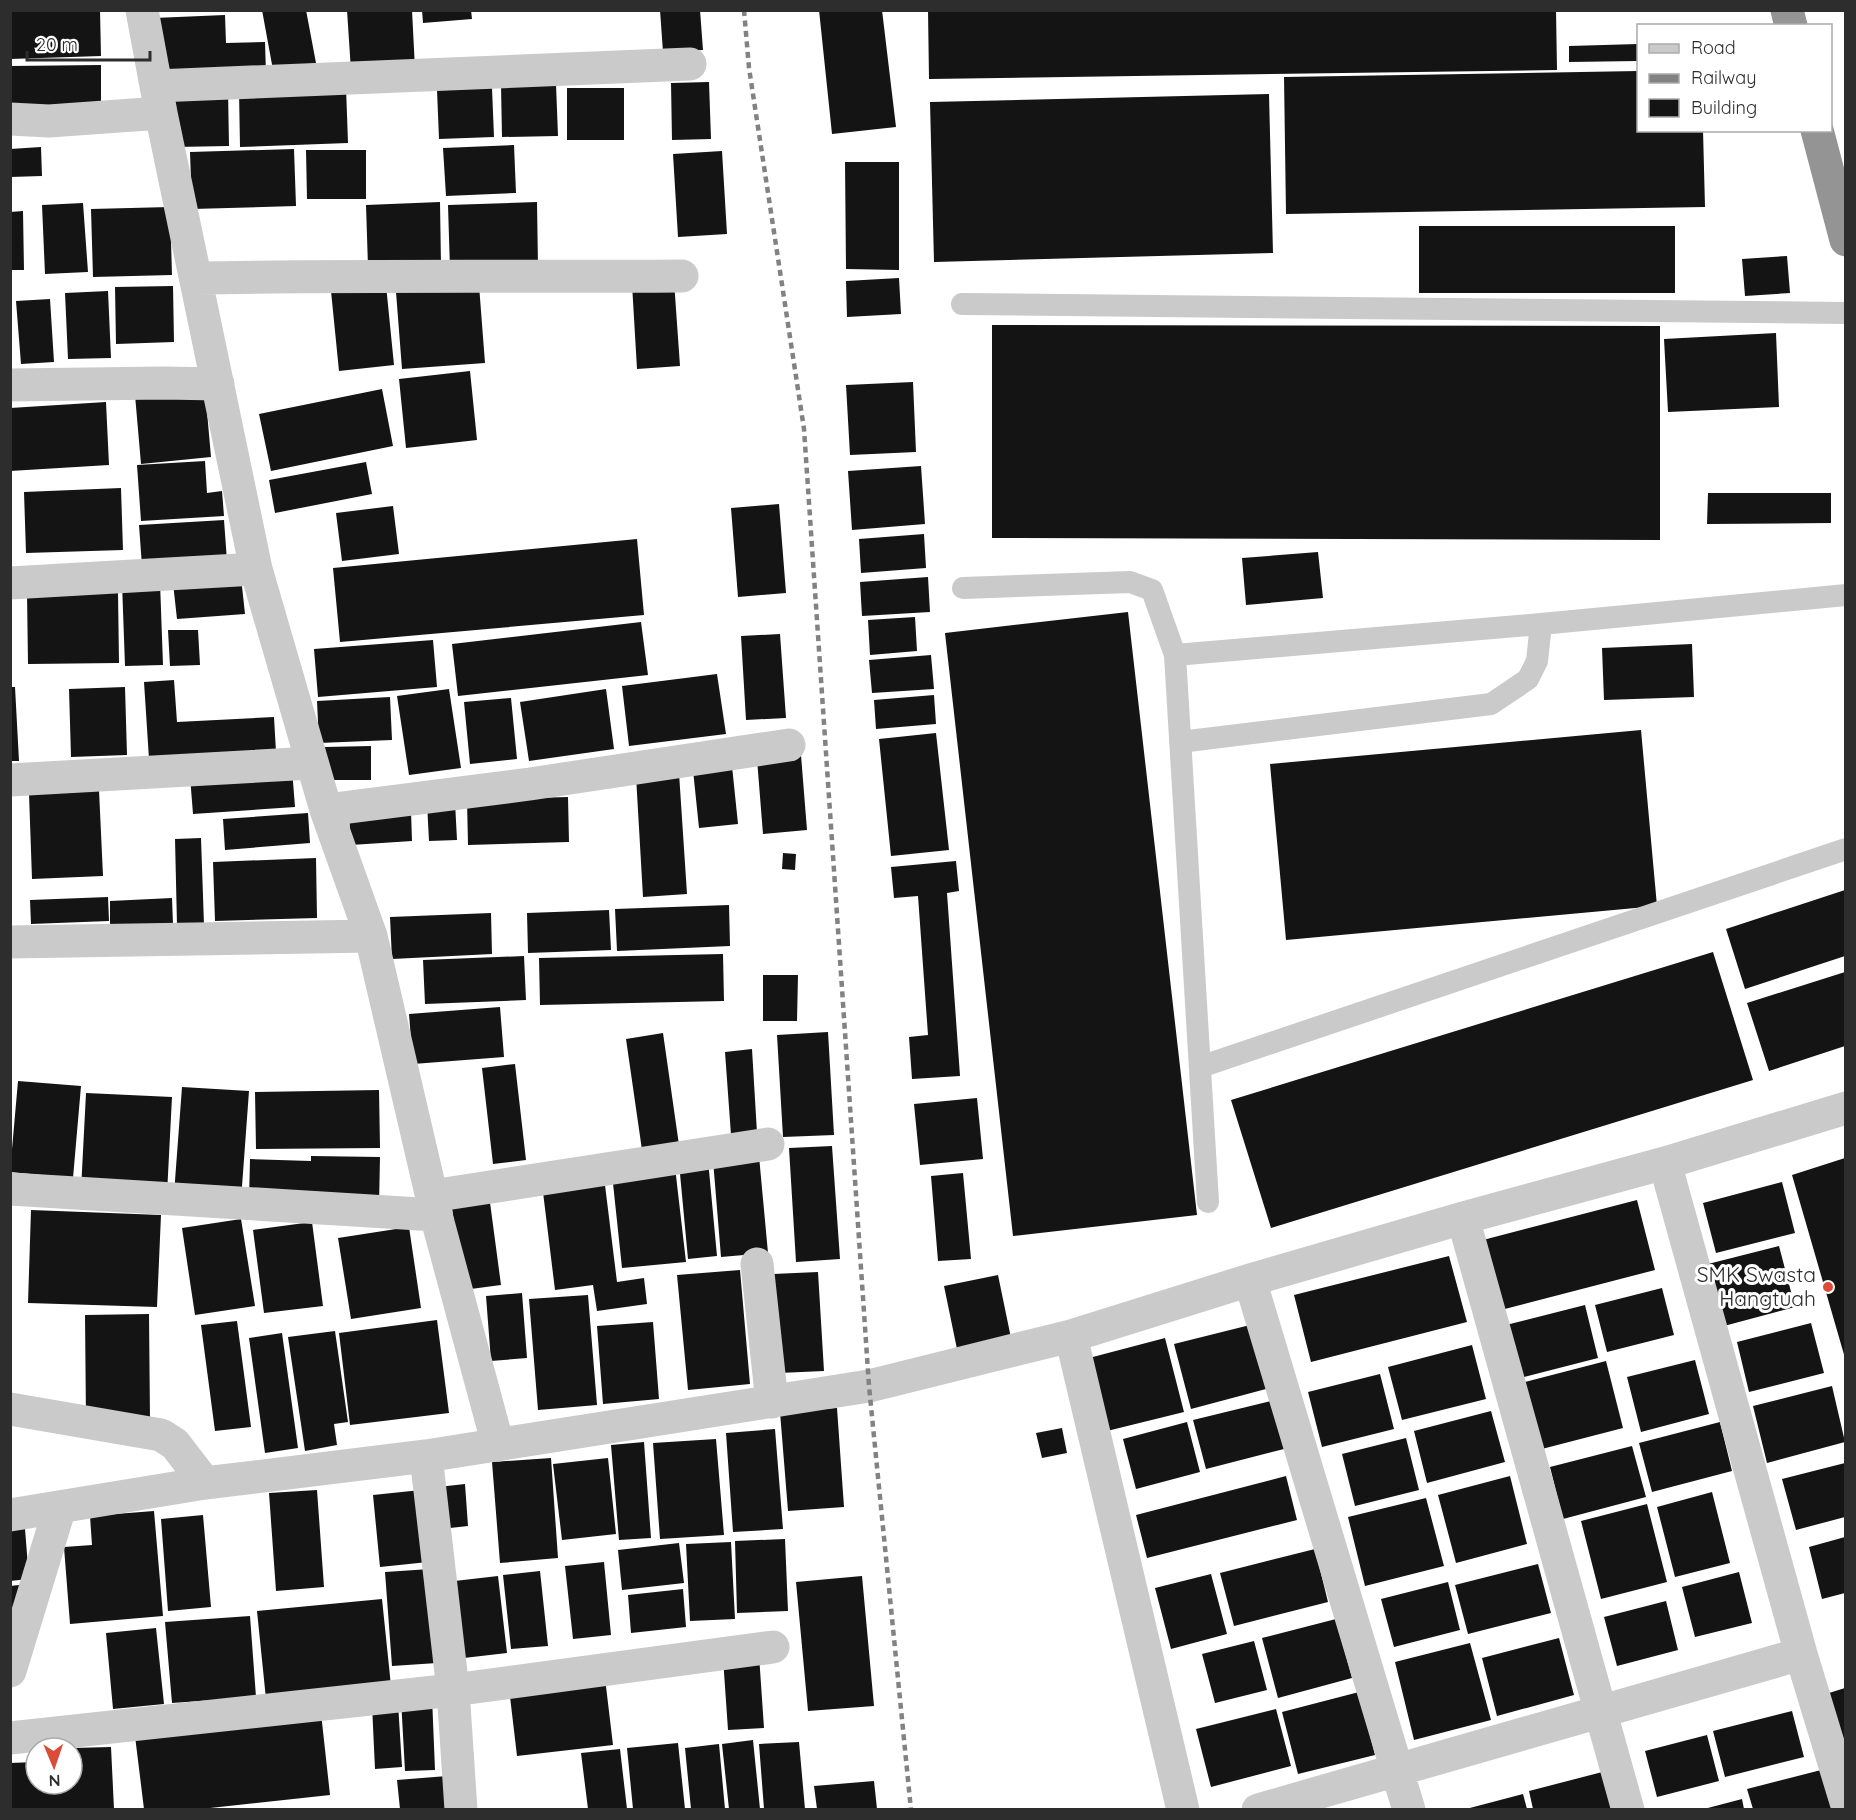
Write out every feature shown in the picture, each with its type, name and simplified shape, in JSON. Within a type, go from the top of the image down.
[{"type":"highway","points":[[1818,132],[1845,240]]},
{"type":"street","points":[[142,10],[256,569],[326,810],[371,936],[434,1205],[498,1444]]},
{"type":"street","points":[[10,119],[49,121],[159,100],[690,64]]},
{"type":"street","points":[[196,278],[369,275],[424,278],[682,276]]},
{"type":"street","points":[[10,385],[218,384]]},
{"type":"street","points":[[10,583],[256,569]]},
{"type":"street","points":[[326,810],[530,784],[789,745]]},
{"type":"street","points":[[10,780],[312,763]]},
{"type":"street","points":[[10,942],[371,936]]},
{"type":"street","points":[[10,1515],[205,1483],[426,1456],[868,1386],[1071,1336],[1250,1280],[1463,1218],[1665,1163],[1845,1108]]},
{"type":"street","points":[[10,1189],[434,1205],[768,1144]]},
{"type":"street","points":[[1665,1163],[1801,1654],[1845,1802]]},
{"type":"street","points":[[1463,1218],[1628,1809]]},
{"type":"street","points":[[757,1264],[772,1402]]},
{"type":"street","points":[[1250,1280],[1409,1809]]},
{"type":"street","points":[[1071,1336],[1184,1809]]},
{"type":"street","points":[[10,1409],[161,1435],[175,1444],[205,1483]]},
{"type":"street","points":[[426,1456],[453,1690],[461,1809]]},
{"type":"street","points":[[10,1671],[60,1507]]},
{"type":"street","points":[[10,1738],[453,1690],[773,1647]]},
{"type":"street","points":[[1258,1809],[1801,1654]]},
{"type":"lane","points":[[962,304],[1845,313]]},
{"type":"lane","points":[[963,588],[1130,582],[1152,590],[1174,655],[1208,1202]]},
{"type":"lane","points":[[1174,655],[1541,624],[1845,595]]},
{"type":"lane","points":[[1180,742],[1491,704],[1528,679],[1537,661],[1541,624]]},
{"type":"lane","points":[[1200,1067],[1845,849]]},
{"type":"building","points":[[10,10],[100,10],[101,56],[10,59]]},
{"type":"building","points":[[262,10],[306,10],[316,63],[273,70]]},
{"type":"building","points":[[347,10],[412,10],[415,69],[351,71]]},
{"type":"building","points":[[422,10],[471,10],[472,19],[423,23]]},
{"type":"building","points":[[660,10],[700,10],[703,50],[663,52]]},
{"type":"building","points":[[819,10],[882,10],[896,127],[832,134]]},
{"type":"building","points":[[928,10],[1556,10],[1557,70],[929,79]]},
{"type":"building","points":[[225,15],[226,43],[265,42],[266,74],[157,78],[154,18]]},
{"type":"building","points":[[1637,44],[1637,61],[1569,62],[1569,46]]},
{"type":"building","points":[[101,65],[101,111],[10,112],[10,66]]},
{"type":"building","points":[[1637,71],[1637,132],[1703,132],[1705,207],[1286,214],[1284,77]]},
{"type":"building","points":[[709,82],[711,139],[672,140],[671,83]]},
{"type":"building","points":[[556,84],[558,136],[502,137],[501,85]]},
{"type":"building","points":[[346,87],[348,143],[240,147],[239,91]]},
{"type":"building","points":[[492,88],[494,137],[439,139],[437,90]]},
{"type":"building","points":[[567,88],[624,88],[624,140],[567,140]]},
{"type":"building","points":[[174,89],[228,89],[229,146],[175,147]]},
{"type":"building","points":[[1269,94],[1273,253],[934,262],[930,102]]},
{"type":"building","points":[[514,145],[516,193],[446,196],[443,148]]},
{"type":"building","points":[[41,147],[42,176],[10,177],[10,149]]},
{"type":"building","points":[[294,149],[296,206],[192,209],[190,152]]},
{"type":"building","points":[[306,150],[366,150],[366,199],[307,199]]},
{"type":"building","points":[[722,151],[727,234],[678,237],[673,154]]},
{"type":"building","points":[[845,162],[899,162],[899,270],[846,269]]},
{"type":"building","points":[[440,202],[441,265],[368,267],[366,205]]},
{"type":"building","points":[[537,202],[538,267],[450,270],[448,205]]},
{"type":"building","points":[[83,203],[88,272],[45,274],[42,205]]},
{"type":"building","points":[[170,207],[172,275],[93,277],[91,209]]},
{"type":"building","points":[[23,211],[24,270],[10,270],[10,212]]},
{"type":"building","points":[[1419,226],[1675,226],[1675,293],[1419,293]]},
{"type":"building","points":[[1787,256],[1790,293],[1745,296],[1742,259]]},
{"type":"building","points":[[899,278],[901,314],[847,317],[846,281]]},
{"type":"building","points":[[674,281],[680,366],[637,369],[632,284]]},
{"type":"building","points":[[386,285],[394,365],[339,371],[331,291]]},
{"type":"building","points":[[479,285],[485,363],[402,369],[396,292]]},
{"type":"building","points":[[173,286],[174,342],[116,344],[115,287]]},
{"type":"building","points":[[108,291],[111,358],[68,359],[65,293]]},
{"type":"building","points":[[50,299],[54,362],[21,364],[16,301]]},
{"type":"building","points":[[992,325],[1660,326],[1660,540],[992,538]]},
{"type":"building","points":[[1776,333],[1779,407],[1668,412],[1664,339]]},
{"type":"building","points":[[470,371],[477,440],[406,448],[399,379]]},
{"type":"building","points":[[913,382],[916,452],[850,455],[846,385]]},
{"type":"building","points":[[205,389],[211,457],[141,464],[135,395]]},
{"type":"building","points":[[382,389],[393,446],[271,471],[259,414]]},
{"type":"building","points":[[106,402],[109,465],[10,471],[10,408]]},
{"type":"building","points":[[205,461],[207,493],[222,491],[224,516],[141,521],[137,465]]},
{"type":"building","points":[[366,462],[372,494],[275,513],[269,480]]},
{"type":"building","points":[[921,466],[925,524],[852,530],[848,471]]},
{"type":"building","points":[[121,488],[123,550],[26,553],[24,492]]},
{"type":"building","points":[[1708,493],[1831,493],[1831,523],[1707,524]]},
{"type":"building","points":[[779,504],[786,593],[738,597],[731,508]]},
{"type":"building","points":[[393,506],[399,554],[342,561],[336,513]]},
{"type":"building","points":[[224,520],[227,561],[142,566],[139,525]]},
{"type":"building","points":[[924,534],[926,568],[861,573],[859,539]]},
{"type":"building","points":[[637,539],[644,615],[340,642],[333,568]]},
{"type":"building","points":[[1318,552],[1323,598],[1246,605],[1242,558]]},
{"type":"building","points":[[241,577],[245,614],[177,619],[173,583]]},
{"type":"building","points":[[928,577],[930,612],[862,616],[860,582]]},
{"type":"building","points":[[160,582],[163,665],[125,666],[122,583]]},
{"type":"building","points":[[118,592],[119,663],[28,664],[27,593]]},
{"type":"building","points":[[1128,612],[1197,1215],[1013,1236],[945,633]]},
{"type":"building","points":[[915,617],[917,651],[870,655],[868,620]]},
{"type":"building","points":[[641,622],[648,675],[458,696],[452,644]]},
{"type":"building","points":[[168,630],[198,630],[200,665],[170,666]]},
{"type":"building","points":[[780,634],[786,718],[746,720],[741,636]]},
{"type":"building","points":[[433,640],[437,687],[318,697],[314,649]]},
{"type":"building","points":[[1692,644],[1694,697],[1604,700],[1602,648]]},
{"type":"building","points":[[931,655],[934,689],[872,693],[869,660]]},
{"type":"building","points":[[717,674],[726,734],[629,746],[622,686]]},
{"type":"building","points":[[174,680],[177,722],[274,717],[276,752],[149,759],[144,682]]},
{"type":"building","points":[[10,687],[15,687],[19,761],[10,761]]},
{"type":"building","points":[[125,687],[127,755],[71,757],[69,689]]},
{"type":"building","points":[[449,689],[461,768],[409,775],[397,696]]},
{"type":"building","points":[[606,689],[614,749],[529,761],[520,702]]},
{"type":"building","points":[[934,695],[936,724],[876,729],[874,700]]},
{"type":"building","points":[[390,697],[392,740],[319,743],[317,701]]},
{"type":"building","points":[[511,698],[517,759],[470,764],[464,702]]},
{"type":"building","points":[[1641,730],[1657,906],[1286,940],[1270,764]]},
{"type":"building","points":[[936,733],[949,850],[891,856],[879,739]]},
{"type":"building","points":[[371,746],[371,780],[326,780],[325,747]]},
{"type":"building","points":[[801,755],[807,830],[763,834],[757,759]]},
{"type":"building","points":[[732,766],[738,824],[699,828],[693,770]]},
{"type":"building","points":[[292,769],[295,807],[193,814],[190,776]]},
{"type":"building","points":[[679,773],[687,894],[643,897],[636,776]]},
{"type":"building","points":[[99,790],[103,876],[32,879],[29,794]]},
{"type":"building","points":[[568,797],[569,842],[468,845],[467,800]]},
{"type":"building","points":[[455,802],[457,840],[429,841],[427,803]]},
{"type":"building","points":[[411,811],[412,841],[351,845],[349,815]]},
{"type":"building","points":[[308,813],[310,843],[225,850],[223,819]]},
{"type":"building","points":[[201,838],[204,925],[177,925],[175,839]]},
{"type":"building","points":[[783,853],[796,854],[795,870],[782,869]]},
{"type":"building","points":[[316,858],[317,918],[215,921],[213,862]]},
{"type":"building","points":[[956,861],[959,891],[947,893],[960,1076],[912,1079],[909,1037],[928,1035],[918,896],[894,898],[891,867]]},
{"type":"building","points":[[1845,890],[1845,956],[1745,989],[1726,929]]},
{"type":"building","points":[[108,897],[109,921],[31,924],[30,900]]},
{"type":"building","points":[[172,898],[173,924],[110,925],[110,901]]},
{"type":"building","points":[[729,905],[730,946],[617,951],[615,909]]},
{"type":"building","points":[[609,910],[611,950],[528,953],[527,913]]},
{"type":"building","points":[[491,913],[492,954],[392,959],[390,917]]},
{"type":"building","points":[[1713,952],[1753,1080],[1271,1228],[1231,1100]]},
{"type":"building","points":[[723,954],[724,1001],[540,1005],[539,958]]},
{"type":"building","points":[[524,956],[526,1000],[425,1004],[423,960]]},
{"type":"building","points":[[1845,972],[1845,1046],[1769,1071],[1747,1003]]},
{"type":"building","points":[[763,975],[798,975],[797,1021],[763,1021]]},
{"type":"building","points":[[500,1007],[504,1057],[413,1064],[409,1014]]},
{"type":"building","points":[[828,1032],[834,1135],[783,1137],[777,1035]]},
{"type":"building","points":[[663,1033],[679,1145],[642,1150],[626,1039]]},
{"type":"building","points":[[752,1049],[757,1133],[731,1135],[725,1052]]},
{"type":"building","points":[[515,1064],[526,1160],[493,1164],[482,1068]]},
{"type":"building","points":[[18,1081],[81,1086],[73,1178],[10,1172]]},
{"type":"building","points":[[182,1087],[249,1091],[241,1200],[174,1194]]},
{"type":"building","points":[[379,1090],[380,1148],[256,1149],[255,1092]]},
{"type":"building","points":[[86,1093],[172,1097],[167,1194],[81,1190]]},
{"type":"building","points":[[977,1098],[983,1159],[920,1165],[914,1104]]},
{"type":"building","points":[[832,1146],[840,1259],[796,1262],[789,1148]]},
{"type":"building","points":[[311,1156],[380,1157],[379,1205],[249,1201],[250,1159],[311,1161]]},
{"type":"building","points":[[759,1156],[768,1253],[721,1257],[713,1160]]},
{"type":"building","points":[[1845,1158],[1845,1358],[1792,1175]]},
{"type":"building","points":[[708,1160],[717,1256],[688,1259],[679,1163]]},
{"type":"building","points":[[675,1167],[686,1262],[622,1268],[612,1174]]},
{"type":"building","points":[[963,1173],[971,1259],[938,1261],[931,1176]]},
{"type":"building","points":[[604,1177],[617,1282],[644,1278],[647,1304],[597,1311],[593,1285],[555,1290],[542,1184]]},
{"type":"building","points":[[1782,1182],[1795,1233],[1716,1253],[1703,1203]]},
{"type":"building","points":[[489,1195],[501,1285],[463,1290],[451,1200]]},
{"type":"building","points":[[1637,1200],[1655,1270],[1501,1310],[1483,1240]]},
{"type":"building","points":[[31,1210],[161,1215],[157,1307],[28,1303]]},
{"type":"building","points":[[241,1219],[255,1306],[195,1315],[182,1228]]},
{"type":"building","points":[[312,1222],[323,1306],[264,1313],[253,1230]]},
{"type":"building","points":[[409,1227],[421,1308],[351,1319],[338,1238]]},
{"type":"building","points":[[1779,1246],[1795,1307],[1724,1326],[1708,1264]]},
{"type":"building","points":[[1449,1256],[1467,1322],[1311,1362],[1294,1295]]},
{"type":"building","points":[[740,1270],[750,1384],[688,1390],[677,1275]]},
{"type":"building","points":[[818,1272],[824,1371],[779,1373],[773,1274]]},
{"type":"building","points":[[998,1275],[1011,1338],[957,1349],[944,1286]]},
{"type":"building","points":[[1662,1288],[1674,1335],[1607,1352],[1595,1305]]},
{"type":"building","points":[[522,1293],[527,1358],[491,1361],[486,1296]]},
{"type":"building","points":[[588,1295],[597,1405],[538,1410],[529,1299]]},
{"type":"building","points":[[1585,1305],[1598,1358],[1520,1378],[1506,1325]]},
{"type":"building","points":[[149,1314],[150,1421],[86,1422],[85,1315]]},
{"type":"building","points":[[437,1320],[449,1413],[350,1425],[339,1333]]},
{"type":"building","points":[[237,1321],[251,1427],[215,1431],[201,1325]]},
{"type":"building","points":[[653,1322],[659,1399],[603,1404],[597,1326]]},
{"type":"building","points":[[1811,1323],[1824,1373],[1749,1392],[1737,1342]]},
{"type":"building","points":[[1250,1325],[1266,1389],[1191,1409],[1174,1344]]},
{"type":"building","points":[[335,1331],[348,1422],[334,1424],[337,1445],[305,1451],[288,1337]]},
{"type":"building","points":[[282,1333],[298,1448],[265,1453],[249,1338]]},
{"type":"building","points":[[1165,1338],[1184,1412],[1107,1431],[1089,1358]]},
{"type":"building","points":[[1472,1345],[1486,1399],[1402,1420],[1388,1367]]},
{"type":"building","points":[[1695,1360],[1709,1414],[1641,1432],[1627,1377]]},
{"type":"building","points":[[1606,1361],[1623,1428],[1538,1450],[1521,1383]]},
{"type":"building","points":[[1380,1374],[1394,1429],[1322,1447],[1308,1392]]},
{"type":"building","points":[[1832,1386],[1845,1442],[1767,1463],[1753,1406]]},
{"type":"building","points":[[1271,1401],[1284,1449],[1206,1469],[1193,1420]]},
{"type":"building","points":[[837,1408],[844,1507],[788,1511],[780,1412]]},
{"type":"building","points":[[1491,1411],[1505,1462],[1427,1483],[1414,1431]]},
{"type":"building","points":[[1187,1422],[1200,1472],[1136,1489],[1123,1439]]},
{"type":"building","points":[[1720,1422],[1732,1471],[1652,1492],[1639,1443]]},
{"type":"building","points":[[1062,1428],[1067,1453],[1042,1458],[1036,1433]]},
{"type":"building","points":[[775,1429],[783,1529],[733,1532],[726,1433]]},
{"type":"building","points":[[1406,1438],[1419,1490],[1355,1506],[1342,1454]]},
{"type":"building","points":[[716,1439],[724,1535],[660,1539],[653,1443]]},
{"type":"building","points":[[644,1442],[651,1538],[619,1540],[611,1445]]},
{"type":"building","points":[[1632,1446],[1646,1497],[1563,1519],[1550,1467]]},
{"type":"building","points":[[551,1458],[558,1558],[500,1563],[492,1462]]},
{"type":"building","points":[[608,1458],[616,1534],[562,1540],[553,1464]]},
{"type":"building","points":[[1845,1463],[1845,1517],[1796,1530],[1782,1479]]},
{"type":"building","points":[[1286,1476],[1297,1520],[1147,1558],[1136,1515]]},
{"type":"building","points":[[1510,1476],[1527,1544],[1456,1563],[1438,1495]]},
{"type":"building","points":[[465,1484],[468,1526],[441,1529],[438,1487]]},
{"type":"building","points":[[317,1490],[324,1587],[276,1591],[269,1493]]},
{"type":"building","points":[[421,1490],[428,1562],[380,1567],[373,1495]]},
{"type":"building","points":[[1712,1492],[1730,1563],[1675,1577],[1657,1507]]},
{"type":"building","points":[[1426,1498],[1444,1566],[1365,1586],[1348,1517]]},
{"type":"building","points":[[1647,1504],[1667,1582],[1601,1599],[1581,1521]]},
{"type":"building","points":[[154,1511],[163,1616],[70,1624],[64,1547],[92,1545],[90,1516]]},
{"type":"building","points":[[203,1515],[211,1607],[168,1611],[161,1519]]},
{"type":"building","points":[[25,1529],[29,1579],[10,1581],[10,1530]]},
{"type":"building","points":[[1845,1537],[1845,1593],[1822,1599],[1809,1547]]},
{"type":"building","points":[[785,1539],[788,1611],[737,1613],[735,1541]]},
{"type":"building","points":[[731,1542],[735,1619],[690,1621],[686,1544]]},
{"type":"building","points":[[679,1543],[684,1583],[622,1590],[618,1550]]},
{"type":"building","points":[[1315,1549],[1328,1602],[1234,1626],[1220,1573]]},
{"type":"building","points":[[604,1562],[611,1635],[573,1639],[565,1566]]},
{"type":"building","points":[[1538,1564],[1551,1613],[1468,1634],[1455,1585]]},
{"type":"building","points":[[430,1569],[437,1663],[392,1666],[385,1572]]},
{"type":"building","points":[[540,1571],[548,1646],[511,1649],[503,1575]]},
{"type":"building","points":[[1739,1572],[1752,1623],[1695,1637],[1682,1587]]},
{"type":"building","points":[[1211,1574],[1227,1634],[1171,1649],[1155,1588]]},
{"type":"building","points":[[498,1576],[507,1653],[455,1659],[446,1582]]},
{"type":"building","points":[[862,1576],[874,1706],[808,1711],[796,1582]]},
{"type":"building","points":[[1448,1582],[1460,1630],[1394,1647],[1381,1599]]},
{"type":"building","points":[[19,1585],[23,1613],[10,1615],[10,1586]]},
{"type":"building","points":[[683,1589],[686,1627],[631,1633],[628,1595]]},
{"type":"building","points":[[382,1599],[391,1686],[266,1699],[257,1611]]},
{"type":"building","points":[[1666,1601],[1678,1650],[1617,1666],[1604,1617]]},
{"type":"building","points":[[250,1616],[256,1697],[172,1703],[165,1622]]},
{"type":"building","points":[[1336,1619],[1352,1678],[1278,1698],[1262,1638]]},
{"type":"building","points":[[156,1628],[164,1704],[113,1709],[106,1633]]},
{"type":"building","points":[[1559,1638],[1574,1695],[1497,1716],[1482,1658]]},
{"type":"building","points":[[1254,1641],[1267,1690],[1215,1703],[1202,1654]]},
{"type":"building","points":[[1470,1643],[1491,1720],[1414,1740],[1395,1662]]},
{"type":"building","points":[[759,1655],[764,1728],[728,1730],[723,1658]]},
{"type":"building","points":[[605,1678],[613,1745],[517,1756],[509,1688]]},
{"type":"building","points":[[1845,1688],[1845,1742],[1842,1742],[1829,1693]]},
{"type":"building","points":[[1359,1692],[1375,1755],[1298,1774],[1282,1712]]},
{"type":"building","points":[[432,1697],[435,1770],[405,1771],[401,1699]]},
{"type":"building","points":[[398,1703],[402,1767],[375,1769],[372,1705]]},
{"type":"building","points":[[1276,1709],[1291,1766],[1211,1787],[1196,1729]]},
{"type":"building","points":[[1792,1711],[1804,1757],[1725,1777],[1713,1731]]},
{"type":"building","points":[[321,1713],[330,1795],[201,1809],[144,1809],[135,1736]]},
{"type":"building","points":[[1707,1735],[1719,1781],[1657,1797],[1645,1751]]},
{"type":"building","points":[[753,1740],[760,1809],[729,1809],[722,1744]]},
{"type":"building","points":[[799,1742],[805,1809],[764,1809],[759,1744]]},
{"type":"building","points":[[678,1743],[685,1809],[633,1809],[627,1748]]},
{"type":"building","points":[[719,1744],[725,1809],[691,1809],[685,1748]]},
{"type":"building","points":[[111,1747],[114,1809],[10,1809],[10,1763],[24,1762],[24,1796],[84,1796],[84,1748]]},
{"type":"building","points":[[620,1749],[627,1809],[588,1809],[581,1753]]},
{"type":"building","points":[[1825,1769],[1836,1809],[1753,1809],[1747,1789]]},
{"type":"building","points":[[1610,1770],[1621,1809],[1533,1809],[1529,1791]]},
{"type":"building","points":[[447,1776],[450,1809],[400,1809],[397,1780]]},
{"type":"building","points":[[874,1781],[877,1809],[817,1809],[814,1786]]},
{"type":"building","points":[[1523,1794],[1527,1809],[1466,1809]]},
{"type":"building","points":[[1742,1799],[1744,1809],[1704,1809]]},
{"type":"railway","points":[[744,10],[749,68],[804,429],[869,1386],[911,1810]]},
{"type":"place","name":"SMK Swasta Hangtuah","points":[[1828,1287]]}]
